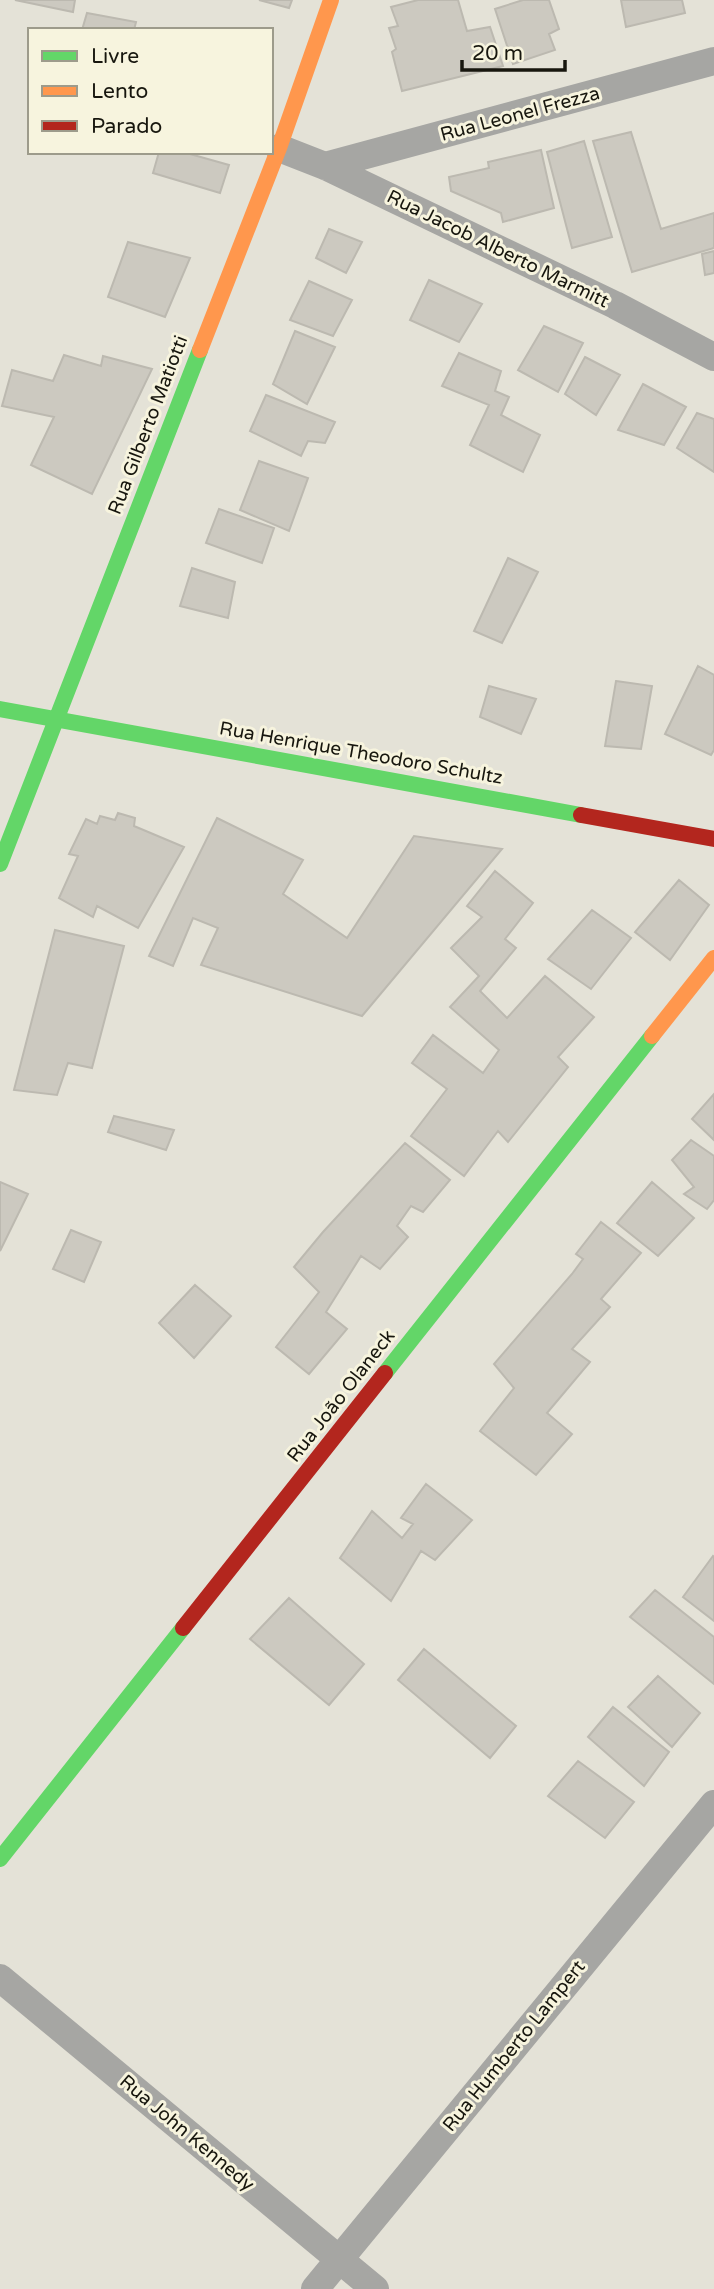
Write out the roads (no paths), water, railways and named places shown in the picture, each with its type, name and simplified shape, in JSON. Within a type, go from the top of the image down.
[{"type":"street","name":"Rua Gilberto Matiotti","points":[[0,864],[279,148],[331,0]]},
{"type":"street","name":"Rua Leonel Frezza","points":[[325,166],[714,61]]},
{"type":"street","name":"Rua Jacob Alberto Marmitt","points":[[279,148],[325,166],[615,305],[714,357]]},
{"type":"street","name":"Rua Henrique Theodoro Schultz","points":[[0,709],[714,839]]},
{"type":"street","name":"Rua João Olaneck","points":[[0,1859],[714,958]]},
{"type":"street","name":"Rua Humberto Lampert","points":[[315,2289],[714,1804]]},
{"type":"street","name":"Rua John Kennedy","points":[[0,1978],[375,2289]]}]
